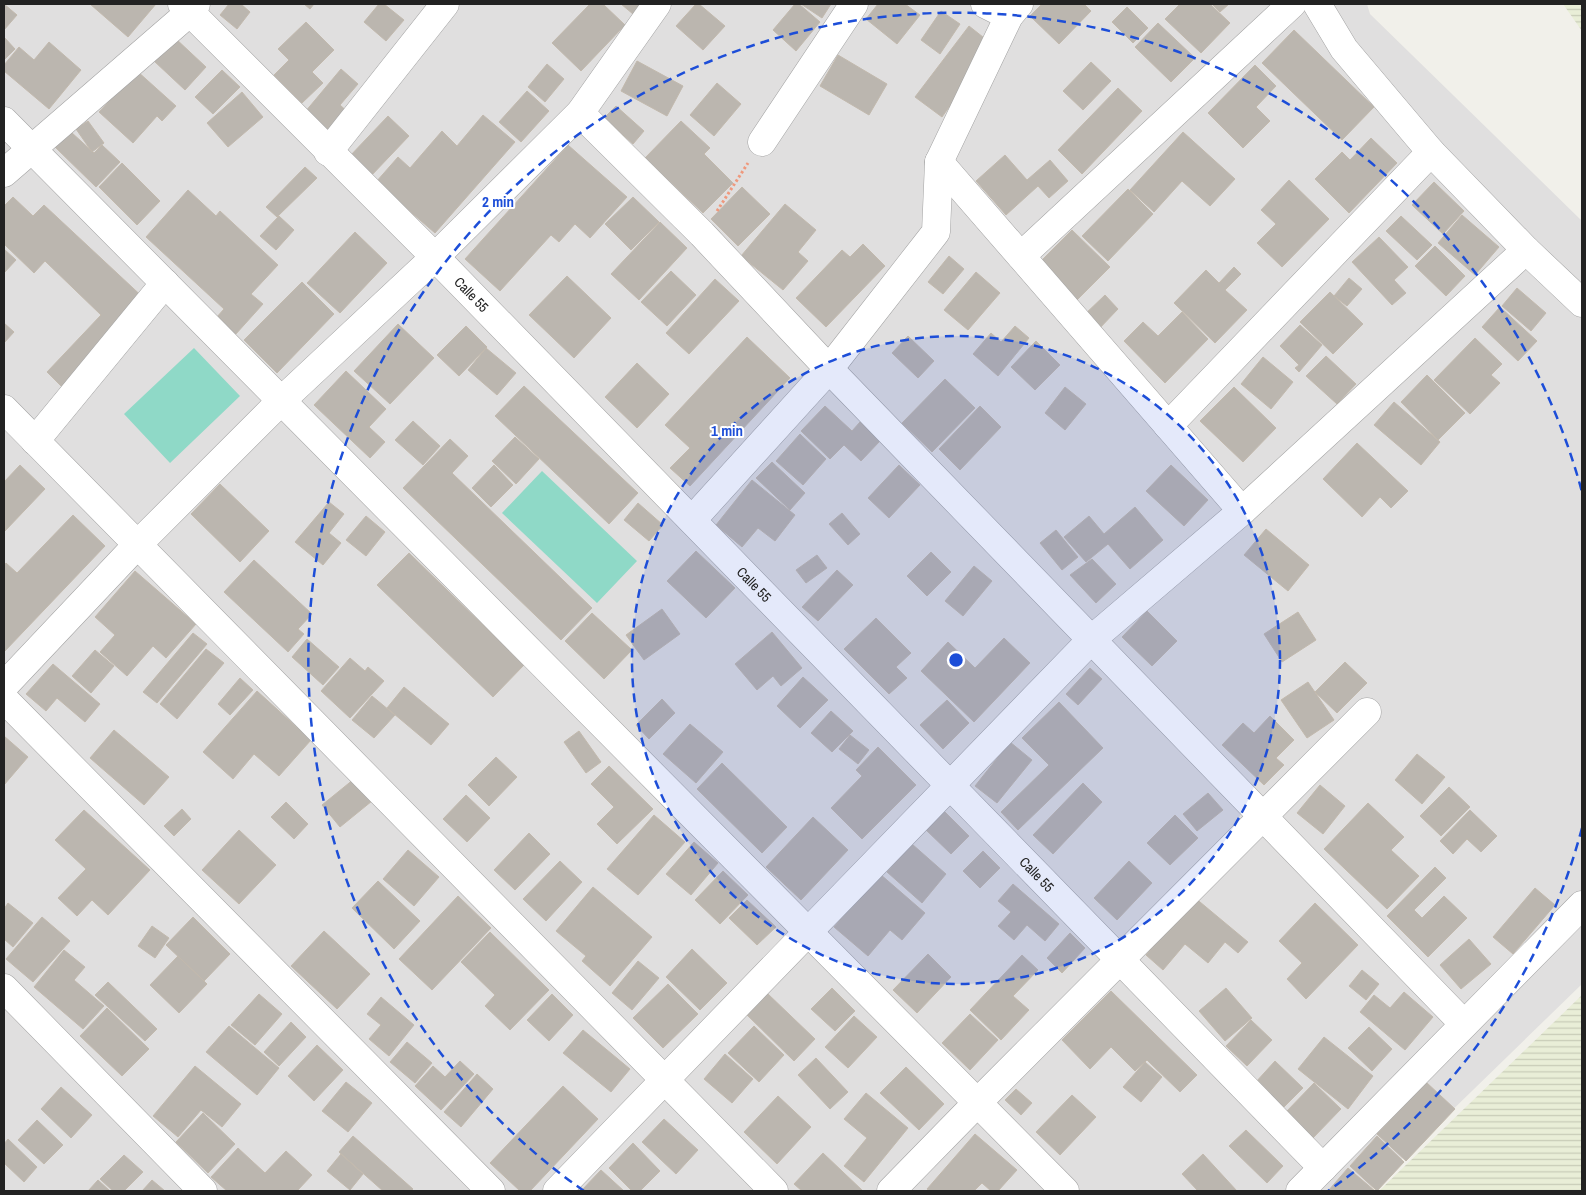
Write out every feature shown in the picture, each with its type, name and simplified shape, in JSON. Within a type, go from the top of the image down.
[{"type":"street","points":[[328,152],[444,4]]},
{"type":"street","points":[[4,686],[137,545],[281,401],[435,257],[580,114],[657,4]]},
{"type":"street","points":[[762,142],[854,4]]},
{"type":"street","points":[[1021,256],[1292,4]]},
{"type":"street","points":[[1316,4],[1344,50],[1431,152],[1526,250],[1582,303]]},
{"type":"street","points":[[4,173],[189,6]]},
{"type":"street","name":"Calle 55","points":[[189,6],[328,152],[435,257],[1323,1168]]},
{"type":"street","points":[[692,520],[829,369],[936,232],[939,162],[1004,8]]},
{"type":"street","points":[[580,114],[702,234],[829,369],[1464,1024]]},
{"type":"street","points":[[4,120],[1065,1191]]},
{"type":"street","points":[[1168,426],[1431,152]]},
{"type":"street","points":[[939,162],[1242,511]]},
{"type":"street","points":[[557,1191],[1092,640],[1242,511],[1526,250]]},
{"type":"street","points":[[35,441],[164,283]]},
{"type":"street","points":[[4,409],[774,1191]]},
{"type":"street","points":[[4,699],[491,1191]]},
{"type":"street","points":[[891,1191],[1366,712]]},
{"type":"street","points":[[1300,1191],[1582,905]]},
{"type":"street","points":[[4,988],[203,1191]]},
{"type":"path","points":[[702,234],[762,142]]},
{"type":"shaded area","points":[[4,4],[1367,4],[1370,14],[1582,221],[1582,984],[1369,1191],[4,1191]]},
{"type":"green space","points":[[1563,4],[1582,4],[1582,31]]},
{"type":"green space","points":[[194,348],[240,396],[170,463],[124,414]]},
{"type":"green space","points":[[542,471],[637,561],[597,603],[502,513]]},
{"type":"green space","points":[[1582,995],[1582,1191],[1379,1191]]},
{"type":"building","points":[[4,4],[17,15],[4,30]]},
{"type":"building","points":[[90,4],[156,4],[128,37]]},
{"type":"building","points":[[229,4],[241,4],[250,12],[237,29],[220,15]]},
{"type":"building","points":[[304,4],[314,4],[310,9]]},
{"type":"building","points":[[379,4],[384,4],[404,20],[386,41],[364,22]]},
{"type":"building","points":[[590,4],[603,4],[625,25],[581,71],[552,43]]},
{"type":"building","points":[[621,4],[641,4],[633,14]]},
{"type":"building","points":[[696,4],[699,4],[725,26],[703,50],[676,26]]},
{"type":"building","points":[[795,4],[799,4],[820,22],[796,51],[773,30]]},
{"type":"building","points":[[801,4],[831,4],[822,18]]},
{"type":"building","points":[[878,4],[905,4],[920,15],[897,44],[866,19]]},
{"type":"building","points":[[1042,4],[1084,4],[1091,11],[1059,44],[1030,16]]},
{"type":"building","points":[[1180,4],[1210,4],[1230,23],[1201,53],[1165,19]]},
{"type":"building","points":[[1212,4],[1229,4],[1220,12]]},
{"type":"building","points":[[1127,7],[1148,28],[1133,43],[1112,22]]},
{"type":"building","points":[[941,11],[960,24],[940,54],[921,40]]},
{"type":"building","points":[[306,22],[334,50],[312,72],[323,83],[302,103],[274,75],[289,60],[278,49]]},
{"type":"building","points":[[1158,23],[1195,58],[1171,82],[1135,47]]},
{"type":"building","points":[[969,26],[993,45],[942,117],[915,97]]},
{"type":"building","points":[[1294,30],[1374,107],[1342,140],[1262,63]]},
{"type":"building","points":[[4,37],[15,49],[4,60]]},
{"type":"building","points":[[175,38],[206,67],[185,90],[154,61]]},
{"type":"building","points":[[49,42],[81,70],[49,109],[4,71],[4,65],[19,47],[34,60]]},
{"type":"building","points":[[838,55],[887,84],[869,115],[820,86]]},
{"type":"building","points":[[637,61],[683,86],[667,116],[621,91]]},
{"type":"building","points":[[1091,62],[1111,81],[1083,110],[1063,91]]},
{"type":"building","points":[[547,64],[564,79],[545,102],[528,87]]},
{"type":"building","points":[[1255,65],[1276,86],[1256,107],[1270,121],[1243,148],[1208,113]]},
{"type":"building","points":[[341,69],[358,84],[340,105],[350,114],[332,135],[305,112]]},
{"type":"building","points":[[222,70],[240,87],[213,114],[195,97]]},
{"type":"building","points":[[137,71],[176,106],[162,121],[157,116],[133,143],[99,112]]},
{"type":"building","points":[[717,83],[741,104],[714,136],[690,115]]},
{"type":"building","points":[[1118,88],[1142,111],[1082,174],[1058,150]]},
{"type":"building","points":[[527,91],[549,111],[521,142],[499,122]]},
{"type":"building","points":[[242,92],[263,117],[228,147],[207,123]]},
{"type":"building","points":[[616,106],[644,131],[633,144],[604,118]]},
{"type":"building","points":[[483,115],[515,142],[435,233],[376,182],[398,157],[410,168],[442,131],[457,146]]},
{"type":"building","points":[[388,116],[409,136],[370,177],[349,157]]},
{"type":"building","points":[[88,121],[104,143],[92,152],[76,129]]},
{"type":"building","points":[[681,121],[710,148],[704,154],[733,183],[703,213],[645,158]]},
{"type":"building","points":[[71,132],[94,153],[102,145],[120,162],[96,187],[55,147]]},
{"type":"building","points":[[1183,132],[1235,179],[1210,206],[1182,181],[1154,212],[1130,190]]},
{"type":"building","points":[[1371,138],[1397,163],[1349,213],[1315,179],[1342,152],[1350,160]]},
{"type":"building","points":[[568,145],[627,197],[590,238],[575,224],[559,242],[551,235],[500,291],[465,259]]},
{"type":"building","points":[[1005,155],[1027,180],[1050,160],[1068,181],[1049,198],[1038,186],[1006,215],[976,181]]},
{"type":"building","points":[[122,163],[160,201],[137,225],[99,187]]},
{"type":"building","points":[[305,167],[317,178],[277,217],[266,207]]},
{"type":"building","points":[[1289,180],[1329,219],[1282,267],[1257,243],[1276,224],[1261,210]]},
{"type":"building","points":[[1434,182],[1464,211],[1443,234],[1412,205]]},
{"type":"building","points":[[742,187],[770,214],[738,246],[711,219]]},
{"type":"building","points":[[1128,189],[1153,214],[1108,261],[1082,236]]},
{"type":"building","points":[[188,190],[216,216],[220,211],[278,265],[251,294],[263,304],[235,335],[216,318],[224,309],[146,237]]},
{"type":"building","points":[[13,197],[33,216],[44,205],[148,302],[65,390],[47,372],[101,315],[45,261],[34,273],[4,244],[4,206]]},
{"type":"building","points":[[633,197],[659,222],[631,250],[605,224]]},
{"type":"building","points":[[785,204],[816,230],[798,252],[808,261],[783,290],[741,256]]},
{"type":"building","points":[[1462,215],[1499,247],[1475,275],[1438,243]]},
{"type":"building","points":[[279,216],[294,230],[276,250],[260,236]]},
{"type":"building","points":[[1401,216],[1432,245],[1417,260],[1386,231]]},
{"type":"building","points":[[660,222],[687,248],[639,300],[611,274]]},
{"type":"building","points":[[1072,230],[1110,267],[1075,302],[1037,265]]},
{"type":"building","points":[[355,232],[387,263],[340,313],[307,283]]},
{"type":"building","points":[[1379,237],[1408,267],[1394,280],[1406,293],[1392,305],[1352,262]]},
{"type":"building","points":[[863,244],[885,266],[826,327],[796,298],[842,250],[850,257]]},
{"type":"building","points":[[1435,246],[1465,276],[1446,296],[1415,266]]},
{"type":"building","points":[[4,249],[16,260],[4,273]]},
{"type":"building","points":[[949,256],[964,269],[943,294],[928,282]]},
{"type":"building","points":[[1234,267],[1241,274],[1225,290],[1247,310],[1215,343],[1174,303],[1206,270],[1219,283]]},
{"type":"building","points":[[671,271],[696,295],[667,326],[641,302]]},
{"type":"building","points":[[976,272],[1000,293],[968,330],[944,310]]},
{"type":"building","points":[[567,276],[611,318],[574,358],[529,315]]},
{"type":"building","points":[[1349,278],[1362,289],[1347,306],[1334,296]]},
{"type":"building","points":[[715,279],[739,301],[689,354],[666,333]]},
{"type":"building","points":[[302,282],[334,314],[277,373],[244,340]]},
{"type":"building","points":[[1517,288],[1546,313],[1531,331],[1502,306]]},
{"type":"building","points":[[1330,292],[1363,324],[1333,354],[1300,322]]},
{"type":"building","points":[[1105,295],[1118,309],[1096,332],[1082,317]]},
{"type":"building","points":[[1500,307],[1537,341],[1518,361],[1482,327]]},
{"type":"building","points":[[1182,312],[1208,339],[1165,383],[1124,341],[1143,322],[1158,336]]},
{"type":"building","points":[[4,323],[14,332],[4,343]]},
{"type":"building","points":[[398,324],[434,358],[390,404],[354,371]]},
{"type":"building","points":[[1300,325],[1322,345],[1299,372],[1295,368],[1299,365],[1280,346]]},
{"type":"building","points":[[466,326],[487,347],[459,376],[437,355]]},
{"type":"building","points":[[1015,326],[1029,338],[998,376],[973,354],[991,333],[1001,342]]},
{"type":"building","points":[[908,336],[934,361],[918,378],[892,353]]},
{"type":"building","points":[[747,337],[790,378],[690,486],[670,468],[690,448],[665,425]]},
{"type":"building","points":[[1475,338],[1502,364],[1491,375],[1500,383],[1470,414],[1434,380]]},
{"type":"building","points":[[1036,341],[1060,365],[1035,390],[1011,367]]},
{"type":"building","points":[[486,348],[516,373],[497,395],[468,370]]},
{"type":"building","points":[[1326,356],[1356,384],[1337,404],[1306,376]]},
{"type":"building","points":[[1263,357],[1293,382],[1271,409],[1241,384]]},
{"type":"building","points":[[637,363],[669,394],[637,428],[605,397]]},
{"type":"building","points":[[346,371],[386,409],[369,427],[385,442],[370,458],[314,405]]},
{"type":"building","points":[[1427,375],[1465,413],[1438,440],[1401,402]]},
{"type":"building","points":[[945,379],[975,408],[932,452],[902,423]]},
{"type":"building","points":[[524,386],[638,493],[609,524],[495,416]]},
{"type":"building","points":[[1065,387],[1086,404],[1065,430],[1045,413]]},
{"type":"building","points":[[1234,387],[1276,428],[1243,462],[1200,421]]},
{"type":"building","points":[[1394,402],[1440,442],[1421,465],[1374,425]]},
{"type":"building","points":[[825,406],[852,431],[860,422],[880,441],[861,461],[844,445],[830,459],[801,431]]},
{"type":"building","points":[[980,406],[1001,427],[960,470],[939,449]]},
{"type":"building","points":[[413,421],[440,446],[423,465],[395,440]]},
{"type":"building","points":[[800,434],[826,459],[803,485],[776,461]]},
{"type":"building","points":[[515,437],[539,459],[516,484],[492,461]]},
{"type":"building","points":[[450,439],[468,456],[452,473],[592,608],[561,640],[403,488]]},
{"type":"building","points":[[1357,443],[1408,491],[1391,508],[1380,497],[1362,517],[1323,479]]},
{"type":"building","points":[[772,462],[805,493],[790,510],[756,478]]},
{"type":"building","points":[[20,465],[45,489],[5,531],[4,482]]},
{"type":"building","points":[[494,465],[513,485],[491,507],[472,488]]},
{"type":"building","points":[[899,465],[920,485],[889,518],[868,498]]},
{"type":"building","points":[[1171,465],[1208,500],[1184,526],[1146,491]]},
{"type":"building","points":[[752,480],[795,515],[775,541],[758,528],[742,547],[716,525]]},
{"type":"building","points":[[220,484],[269,531],[240,562],[191,514]]},
{"type":"building","points":[[329,502],[344,514],[329,533],[341,543],[323,565],[295,542]]},
{"type":"building","points":[[638,503],[663,525],[649,541],[624,520]]},
{"type":"building","points":[[1135,507],[1163,540],[1130,569],[1108,544],[1086,562],[1064,537],[1089,516],[1104,534]]},
{"type":"building","points":[[842,513],[860,534],[848,545],[829,524]]},
{"type":"building","points":[[73,515],[105,546],[4,652],[4,566],[6,563],[17,573]]},
{"type":"building","points":[[366,516],[385,532],[366,556],[346,540]]},
{"type":"building","points":[[1266,529],[1309,565],[1288,591],[1244,555]]},
{"type":"building","points":[[1056,530],[1078,557],[1062,570],[1040,543]]},
{"type":"building","points":[[696,551],[735,588],[706,618],[667,581]]},
{"type":"building","points":[[931,552],[951,572],[927,596],[907,576]]},
{"type":"building","points":[[409,553],[524,665],[493,697],[377,585]]},
{"type":"building","points":[[817,555],[827,568],[806,583],[796,570]]},
{"type":"building","points":[[1092,559],[1116,584],[1096,603],[1070,575]]},
{"type":"building","points":[[254,560],[312,614],[298,629],[304,634],[288,652],[224,592]]},
{"type":"building","points":[[974,566],[992,581],[963,616],[945,601]]},
{"type":"building","points":[[837,570],[853,585],[818,621],[802,607]]},
{"type":"building","points":[[135,571],[196,624],[166,658],[153,646],[127,676],[100,652],[115,635],[95,617]]},
{"type":"building","points":[[662,609],[680,634],[644,660],[626,635]]},
{"type":"building","points":[[1147,611],[1177,641],[1152,666],[1122,637]]},
{"type":"building","points":[[1298,612],[1316,640],[1282,662],[1264,634]]},
{"type":"building","points":[[592,613],[632,650],[604,679],[565,641]]},
{"type":"building","points":[[876,618],[911,653],[896,667],[907,678],[889,694],[844,649]]},
{"type":"building","points":[[772,632],[802,668],[781,686],[773,676],[757,690],[735,664]]},
{"type":"building","points":[[193,633],[207,644],[157,703],[143,692]]},
{"type":"building","points":[[1004,638],[1030,663],[974,722],[921,671],[948,642],[975,668]]},
{"type":"building","points":[[307,639],[339,667],[323,685],[292,657]]},
{"type":"building","points":[[206,649],[224,663],[177,719],[160,704]]},
{"type":"building","points":[[95,650],[114,666],[91,693],[72,676]]},
{"type":"building","points":[[350,658],[365,671],[368,667],[384,681],[350,718],[321,691]]},
{"type":"building","points":[[1345,662],[1367,683],[1337,713],[1315,692]]},
{"type":"building","points":[[53,664],[100,704],[85,722],[57,698],[46,711],[26,694]]},
{"type":"building","points":[[1090,668],[1102,679],[1078,705],[1066,694]]},
{"type":"building","points":[[803,677],[828,700],[800,728],[777,706]]},
{"type":"building","points":[[240,678],[253,690],[230,715],[218,704]]},
{"type":"building","points":[[1308,682],[1334,720],[1307,738],[1281,700]]},
{"type":"building","points":[[404,687],[449,724],[431,745],[387,708]]},
{"type":"building","points":[[257,691],[311,740],[279,776],[254,754],[233,779],[203,752]]},
{"type":"building","points":[[372,696],[395,715],[374,738],[352,720]]},
{"type":"building","points":[[662,699],[675,713],[649,739],[636,725]]},
{"type":"building","points":[[947,700],[969,723],[943,749],[920,725]]},
{"type":"building","points":[[1059,702],[1103,748],[1018,830],[1001,812],[1049,765],[1022,738]]},
{"type":"building","points":[[831,711],[853,731],[832,752],[811,733]]},
{"type":"building","points":[[1270,716],[1294,740],[1276,758],[1284,765],[1264,785],[1222,745],[1243,723],[1254,733]]},
{"type":"building","points":[[690,724],[723,752],[696,783],[663,754]]},
{"type":"building","points":[[114,730],[169,777],[144,805],[90,758]]},
{"type":"building","points":[[579,731],[601,762],[586,773],[564,742]]},
{"type":"building","points":[[850,735],[869,750],[858,764],[839,749]]},
{"type":"building","points":[[4,736],[28,757],[4,785]]},
{"type":"building","points":[[1010,742],[1032,760],[997,803],[975,786]]},
{"type":"building","points":[[878,747],[916,785],[862,839],[831,808],[862,776],[856,770]]},
{"type":"building","points":[[1417,754],[1445,777],[1422,804],[1395,780]]},
{"type":"building","points":[[496,757],[517,777],[489,806],[468,785]]},
{"type":"building","points":[[722,763],[787,827],[762,853],[697,789]]},
{"type":"building","points":[[609,766],[653,809],[617,844],[597,824],[614,807],[591,784]]},
{"type":"building","points":[[354,779],[372,801],[340,827],[322,805]]},
{"type":"building","points":[[1083,783],[1102,802],[1053,854],[1033,835]]},
{"type":"building","points":[[1320,785],[1345,806],[1323,834],[1297,813]]},
{"type":"building","points":[[1449,787],[1470,807],[1441,836],[1420,816]]},
{"type":"building","points":[[1208,793],[1223,810],[1197,831],[1183,814]]},
{"type":"building","points":[[466,795],[490,818],[467,842],[443,819]]},
{"type":"building","points":[[286,802],[308,824],[294,839],[271,817]]},
{"type":"building","points":[[1368,803],[1404,837],[1391,850],[1419,876],[1387,909],[1324,849]]},
{"type":"building","points":[[182,809],[191,819],[174,836],[164,826]]},
{"type":"building","points":[[84,810],[150,870],[108,915],[92,900],[77,916],[58,898],[86,869],[55,840]]},
{"type":"building","points":[[943,810],[969,836],[951,854],[925,829]]},
{"type":"building","points":[[1470,810],[1497,836],[1481,852],[1467,839],[1453,854],[1440,841]]},
{"type":"building","points":[[654,815],[685,842],[638,895],[607,869]]},
{"type":"building","points":[[1175,815],[1198,838],[1170,865],[1147,843]]},
{"type":"building","points":[[813,817],[848,850],[801,900],[766,867]]},
{"type":"building","points":[[239,830],[276,865],[239,904],[202,870]]},
{"type":"building","points":[[529,833],[550,854],[515,890],[494,870]]},
{"type":"building","points":[[694,842],[718,863],[691,895],[666,874]]},
{"type":"building","points":[[912,844],[946,874],[922,903],[887,872]]},
{"type":"building","points":[[408,850],[439,877],[414,906],[383,879]]},
{"type":"building","points":[[983,851],[1000,868],[980,888],[963,871]]},
{"type":"building","points":[[560,861],[582,882],[546,921],[523,899]]},
{"type":"building","points":[[1129,861],[1152,883],[1117,920],[1094,898]]},
{"type":"building","points":[[1435,867],[1446,878],[1414,910],[1422,918],[1444,896],[1467,918],[1428,957],[1387,916]]},
{"type":"building","points":[[723,871],[748,895],[720,924],[695,900]]},
{"type":"building","points":[[880,874],[925,913],[902,940],[890,930],[868,956],[834,927]]},
{"type":"building","points":[[378,881],[420,921],[394,949],[352,908]]},
{"type":"building","points":[[1013,884],[1059,924],[1045,941],[1027,925],[1014,940],[998,926],[1011,912],[998,901]]},
{"type":"building","points":[[593,887],[652,937],[610,986],[582,961],[586,956],[556,931]]},
{"type":"building","points":[[1535,888],[1555,905],[1513,954],[1493,937]]},
{"type":"building","points":[[458,896],[491,928],[432,990],[399,959]]},
{"type":"building","points":[[1194,897],[1248,942],[1238,953],[1225,942],[1208,963],[1185,944],[1163,970],[1146,955]]},
{"type":"building","points":[[747,900],[776,927],[757,945],[729,918]]},
{"type":"building","points":[[8,903],[33,923],[13,947],[4,939],[4,909]]},
{"type":"building","points":[[1315,903],[1358,945],[1306,999],[1287,979],[1302,963],[1279,941]]},
{"type":"building","points":[[42,917],[70,941],[33,982],[6,959]]},
{"type":"building","points":[[193,917],[230,954],[204,981],[166,945]]},
{"type":"building","points":[[152,926],[169,938],[155,958],[138,946]]},
{"type":"building","points":[[324,931],[370,974],[337,1009],[291,966]]},
{"type":"building","points":[[490,932],[549,990],[510,1030],[485,1006],[495,995],[461,962]]},
{"type":"building","points":[[1070,933],[1085,948],[1062,973],[1047,958]]},
{"type":"building","points":[[1469,939],[1491,964],[1461,989],[1440,965]]},
{"type":"building","points":[[692,949],[727,983],[700,1010],[666,977]]},
{"type":"building","points":[[64,950],[85,967],[74,980],[104,1006],[83,1029],[34,987]]},
{"type":"building","points":[[928,954],[951,977],[917,1013],[893,990]]},
{"type":"building","points":[[1022,955],[1038,970],[1013,996],[1029,1010],[1001,1040],[970,1010]]},
{"type":"building","points":[[178,956],[207,984],[179,1013],[150,985]]},
{"type":"building","points":[[638,961],[659,978],[632,1010],[612,993]]},
{"type":"building","points":[[1362,970],[1379,984],[1366,1000],[1349,986]]},
{"type":"building","points":[[108,982],[157,1029],[145,1041],[95,995]]},
{"type":"building","points":[[668,984],[698,1014],[663,1048],[633,1018]]},
{"type":"building","points":[[832,988],[855,1011],[835,1031],[811,1009]]},
{"type":"building","points":[[1226,988],[1252,1018],[1225,1041],[1199,1011]]},
{"type":"building","points":[[1111,991],[1197,1075],[1180,1092],[1147,1060],[1135,1071],[1111,1047],[1090,1069],[1062,1040]]},
{"type":"building","points":[[1404,992],[1433,1017],[1405,1050],[1360,1012],[1374,995],[1390,1008]]},
{"type":"building","points":[[767,993],[815,1039],[794,1061],[746,1014]]},
{"type":"building","points":[[259,994],[282,1014],[255,1045],[231,1025]]},
{"type":"building","points":[[552,994],[573,1015],[549,1041],[527,1020]]},
{"type":"building","points":[[381,997],[414,1025],[389,1056],[369,1039],[381,1025],[367,1014]]},
{"type":"building","points":[[107,1008],[149,1049],[122,1076],[80,1036]]},
{"type":"building","points":[[970,1014],[998,1040],[970,1070],[942,1043]]},
{"type":"building","points":[[854,1016],[877,1037],[848,1068],[825,1047]]},
{"type":"building","points":[[1251,1020],[1272,1040],[1247,1066],[1226,1046]]},
{"type":"building","points":[[291,1022],[306,1037],[279,1066],[264,1052]]},
{"type":"building","points":[[229,1026],[279,1068],[257,1095],[206,1052]]},
{"type":"building","points":[[754,1026],[784,1055],[759,1082],[728,1053]]},
{"type":"building","points":[[1369,1027],[1392,1049],[1372,1071],[1348,1048]]},
{"type":"building","points":[[583,1030],[630,1069],[611,1092],[563,1053]]},
{"type":"building","points":[[1324,1037],[1373,1076],[1348,1109],[1298,1069]]},
{"type":"building","points":[[407,1042],[432,1063],[415,1083],[390,1062]]},
{"type":"building","points":[[317,1045],[343,1070],[314,1101],[288,1076]]},
{"type":"building","points":[[725,1054],[753,1079],[732,1103],[704,1079]]},
{"type":"building","points":[[816,1058],[848,1092],[830,1109],[798,1075]]},
{"type":"building","points":[[460,1061],[474,1074],[441,1110],[415,1086],[433,1066],[445,1077]]},
{"type":"building","points":[[1275,1061],[1303,1088],[1282,1109],[1255,1083]]},
{"type":"building","points":[[1145,1062],[1162,1077],[1141,1102],[1123,1087]]},
{"type":"building","points":[[195,1066],[241,1104],[222,1127],[201,1110],[178,1137],[153,1116]]},
{"type":"building","points":[[906,1067],[944,1104],[919,1130],[880,1093]]},
{"type":"building","points":[[477,1074],[493,1089],[461,1127],[444,1112]]},
{"type":"building","points":[[346,1082],[372,1103],[348,1132],[322,1111]]},
{"type":"building","points":[[1426,1082],[1455,1109],[1406,1161],[1377,1134]]},
{"type":"building","points":[[1314,1083],[1341,1109],[1312,1139],[1285,1113]]},
{"type":"building","points":[[563,1086],[598,1119],[530,1191],[520,1191],[490,1163]]},
{"type":"building","points":[[61,1087],[92,1115],[71,1138],[41,1109]]},
{"type":"building","points":[[1016,1089],[1032,1103],[1021,1115],[1005,1100]]},
{"type":"building","points":[[866,1093],[908,1128],[864,1182],[844,1166],[867,1138],[844,1119]]},
{"type":"building","points":[[1072,1095],[1096,1117],[1060,1155],[1036,1132]]},
{"type":"building","points":[[778,1096],[811,1127],[777,1164],[744,1132]]},
{"type":"building","points":[[203,1113],[235,1144],[208,1173],[176,1142]]},
{"type":"building","points":[[664,1119],[698,1150],[676,1174],[642,1142]]},
{"type":"building","points":[[37,1120],[63,1145],[44,1164],[18,1140]]},
{"type":"building","points":[[1246,1130],[1283,1166],[1267,1183],[1229,1146]]},
{"type":"building","points":[[975,1134],[1017,1170],[998,1191],[991,1191],[982,1183],[974,1191],[930,1191],[927,1189]]},
{"type":"building","points":[[353,1136],[413,1189],[411,1191],[383,1191],[339,1152]]},
{"type":"building","points":[[1377,1136],[1404,1162],[1377,1191],[1350,1166]]},
{"type":"building","points":[[8,1139],[37,1167],[24,1182],[4,1163],[4,1144]]},
{"type":"building","points":[[633,1143],[660,1171],[640,1191],[632,1191],[609,1168]]},
{"type":"building","points":[[238,1148],[265,1173],[286,1151],[312,1175],[297,1191],[227,1191],[211,1177]]},
{"type":"building","points":[[823,1153],[863,1191],[802,1191],[794,1184]]},
{"type":"building","points":[[341,1154],[363,1174],[350,1190],[327,1171]]},
{"type":"building","points":[[1203,1154],[1237,1191],[1198,1191],[1182,1174]]},
{"type":"building","points":[[124,1155],[143,1172],[124,1191],[113,1191],[100,1179]]},
{"type":"building","points":[[1348,1168],[1375,1191],[1328,1191]]},
{"type":"building","points":[[601,1170],[624,1191],[581,1191]]},
{"type":"building","points":[[98,1180],[110,1191],[88,1191]]},
{"type":"building","points":[[152,1180],[165,1191],[142,1191]]}]
